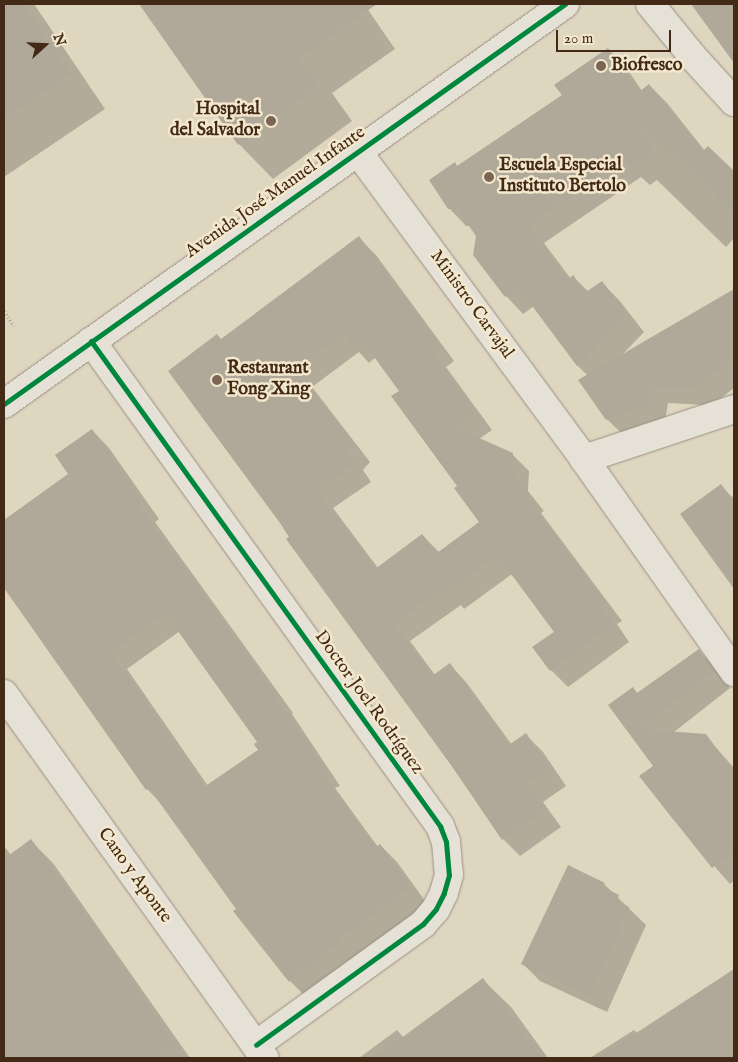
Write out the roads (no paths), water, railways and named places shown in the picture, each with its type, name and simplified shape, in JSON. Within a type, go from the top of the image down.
[{"type":"street","name":"Avenida José Manuel Infante","points":[[4,404],[564,4]]},
{"type":"street","points":[[650,4],[693,57],[734,102]]},
{"type":"street","name":"Ministro Carvajal","points":[[358,152],[584,459],[734,672]]},
{"type":"street","name":"Doctor Joel Rodríguez","points":[[91,341],[440,826],[446,842],[449,875],[444,893],[436,909],[423,924],[260,1051]]},
{"type":"street","points":[[584,459],[734,409]]},
{"type":"street","name":"Cano y Aponte","points":[[4,694],[260,1051]]},
{"type":"place","name":"Biofresco","points":[[601,66]]},
{"type":"place","name":"Hospital del Salvador","points":[[271,121]]},
{"type":"place","name":"Escuela Especial Instituto Bertolo","points":[[489,177]]},
{"type":"place","name":"Restaurant Fong Xing","points":[[217,380]]}]
